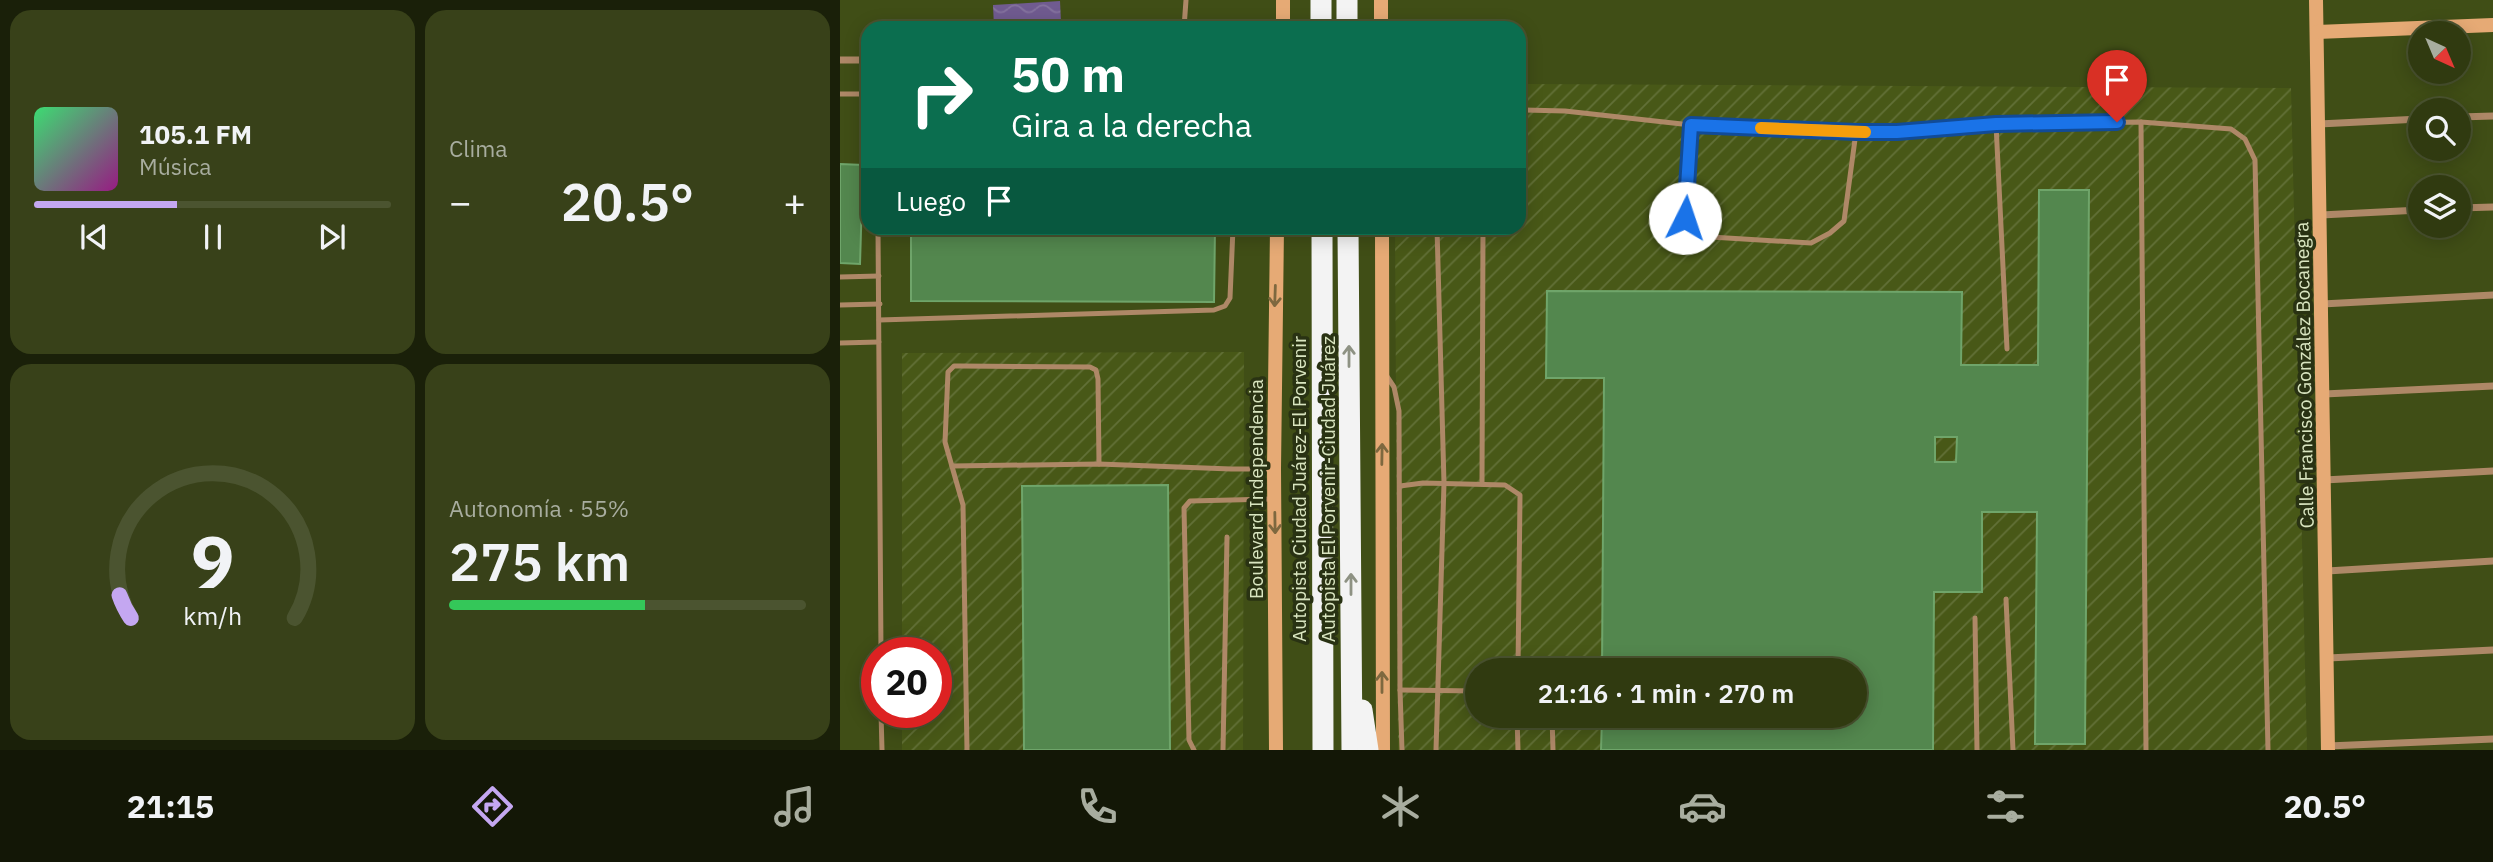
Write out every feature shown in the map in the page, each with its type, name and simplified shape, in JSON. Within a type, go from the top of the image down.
[{"type":"highway","points":[[1321,0],[1321,21]]},
{"type":"highway","points":[[1347,0],[1347,21]]},
{"type":"highway","name":"Autopista Ciudad Juárez-El Porvenir","points":[[1322,235],[1323,750]]},
{"type":"highway","name":"Autopista El Porvenir-Ciudad Juárez","points":[[1348,235],[1352,750]]},
{"type":"highway","points":[[1352,631],[1368,750]]},
{"type":"main road","points":[[1283,0],[1283,21]]},
{"type":"main road","points":[[1381,0],[1381,21]]},
{"type":"main road","name":"Calle Francisco González Bocanegra","points":[[2316,0],[2328,748]]},
{"type":"main road","points":[[2317,33],[2493,25]]},
{"type":"main road","name":"Boulevard Independencia","points":[[1276,750],[1274,469],[1277,235]]},
{"type":"main road","points":[[1382,235],[1382,750]]},
{"type":"street","points":[[840,60],[861,60]]},
{"type":"street","points":[[2471,117],[2493,116]]},
{"type":"street","points":[[2319,124],[2408,120]]},
{"type":"street","points":[[2471,208],[2493,207]]},
{"type":"street","points":[[2321,215],[2408,211]]},
{"type":"street","points":[[2322,304],[2493,295]]},
{"type":"street","points":[[2324,394],[2493,386]]},
{"type":"street","points":[[2325,480],[2493,471]]},
{"type":"street","points":[[2327,571],[2493,561]]},
{"type":"street","points":[[2328,658],[2493,650]]},
{"type":"street","points":[[2328,748],[2493,740]]},
{"type":"lane","points":[[1184,21],[1185,0]]},
{"type":"lane","points":[[840,94],[861,94]]},
{"type":"lane","points":[[1526,110],[1565,111],[1691,125],[1856,132],[1897,132],[1996,124],[2141,122],[2231,129],[2245,139],[2255,160],[2268,750]]},
{"type":"lane","points":[[2141,122],[2146,750]]},
{"type":"lane","points":[[1996,124],[2007,349]]},
{"type":"lane","points":[[1691,125],[1685,218],[1697,230],[1711,237],[1811,243],[1830,233],[1844,221],[1856,132]]},
{"type":"lane","points":[[878,235],[881,637]]},
{"type":"lane","points":[[879,320],[1214,310],[1225,306],[1230,298],[1233,235]]},
{"type":"lane","points":[[1436,750],[1444,483],[1437,235]]},
{"type":"lane","points":[[1482,484],[1483,235]]},
{"type":"lane","points":[[840,277],[879,276]]},
{"type":"lane","points":[[840,305],[880,304]]},
{"type":"lane","points":[[840,343],[879,342]]},
{"type":"lane","points":[[967,750],[964,505],[945,442],[947,377],[951,369],[960,366],[1090,367],[1096,370],[1099,464]]},
{"type":"lane","points":[[1383,370],[1398,399],[1399,690],[1402,750]]},
{"type":"lane","points":[[952,466],[1099,464],[1274,469]]},
{"type":"lane","points":[[1400,486],[1423,483],[1505,485],[1520,495],[1518,658]]},
{"type":"lane","points":[[1194,750],[1189,740],[1184,508],[1190,501],[1275,499]]},
{"type":"lane","points":[[1223,750],[1227,537]]},
{"type":"lane","points":[[1381,586],[1400,586]]},
{"type":"lane","points":[[2006,599],[2013,750]]},
{"type":"lane","points":[[1975,618],[1977,750]]},
{"type":"lane","points":[[1399,690],[1465,691]]},
{"type":"lane","points":[[881,728],[882,750]]},
{"type":"lane","points":[[1517,728],[1518,750]]},
{"type":"lane","points":[[1552,728],[1553,750]]},
{"type":"shaded area","points":[[1526,84],[2291,88],[2307,750],[1398,750],[1395,235],[1526,235]]},
{"type":"shaded area","points":[[1244,352],[1243,750],[902,750],[902,728],[952,728],[952,637],[902,637],[902,353]]},
{"type":"water","points":[[1060,1],[1061,21],[994,21],[993,5]]},
{"type":"building","points":[[840,164],[861,165],[860,264],[840,263]]},
{"type":"building","points":[[2039,190],[2089,190],[2085,744],[2035,744],[2037,512],[1982,512],[1982,592],[1934,592],[1933,750],[1601,750],[1602,728],[1867,728],[1867,658],[1602,658],[1604,378],[1546,378],[1547,291],[1962,292],[1961,365],[2038,365]],"holes":[[[1935,437],[1957,437],[1956,462],[1935,462]]]},
{"type":"building","points":[[911,235],[1215,235],[1214,302],[911,301]]},
{"type":"building","points":[[1168,485],[1170,750],[1024,750],[1022,486]]},
{"type":"slow traffic","points":[[1761,128],[1865,132]]},
{"type":"route","points":[[1685,218],[1691,125],[1897,132],[1996,124],[2117,122]]}]
